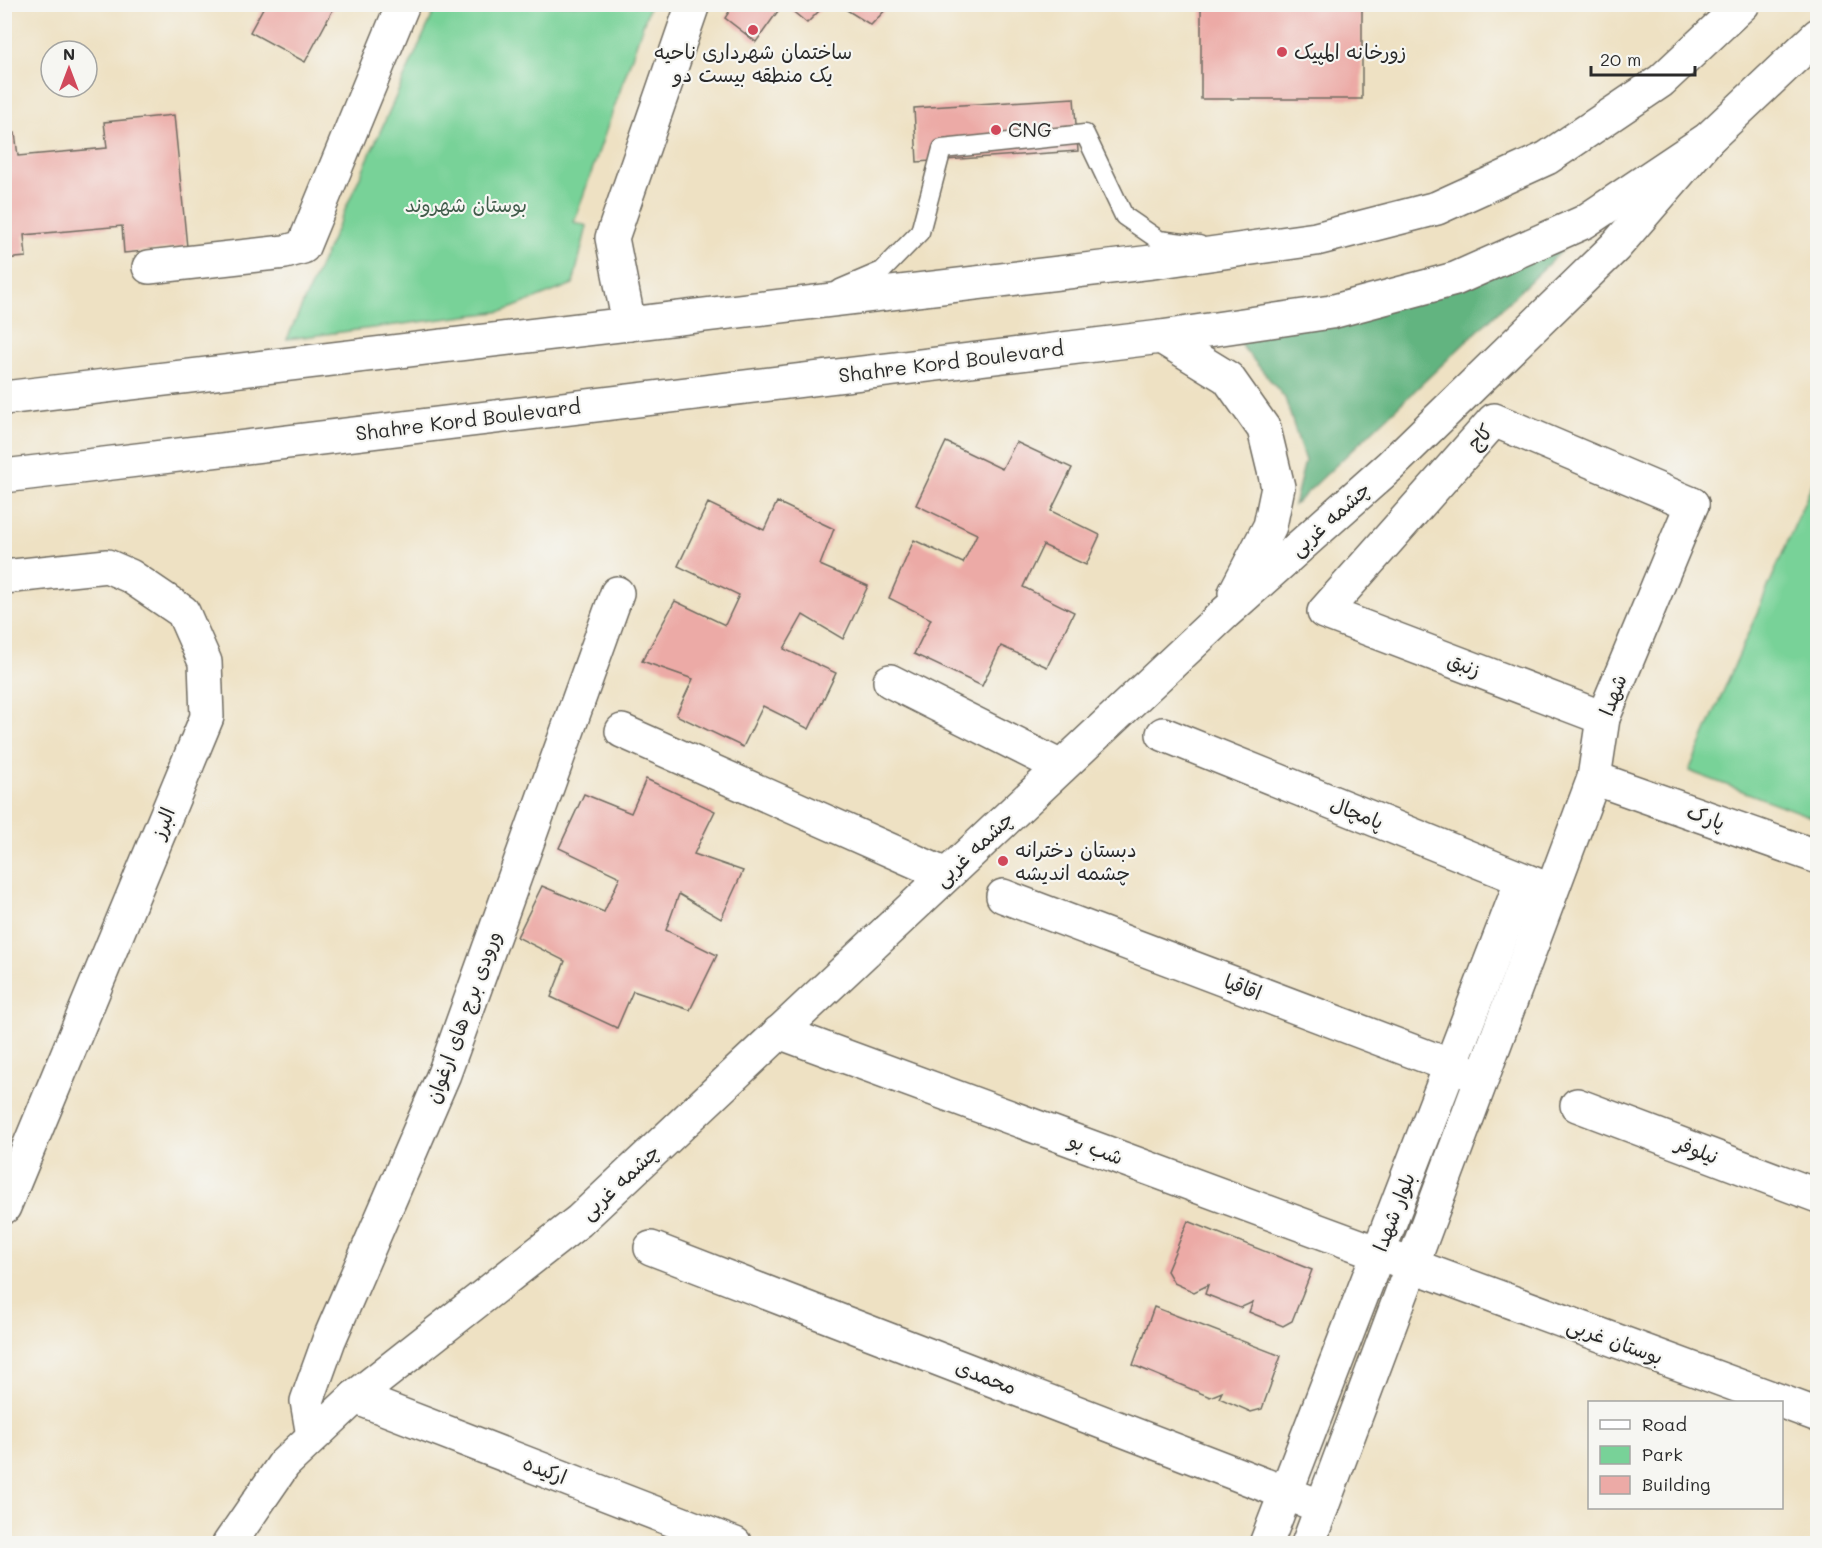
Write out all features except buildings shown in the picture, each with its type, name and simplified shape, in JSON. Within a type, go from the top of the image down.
[{"type":"street","points":[[149,267],[285,252],[303,247],[403,4]]},
{"type":"street","points":[[629,324],[612,238],[693,4]]},
{"type":"street","points":[[4,398],[808,303],[1316,239],[1437,208],[1547,158],[1661,81],[1743,4]]},
{"type":"street","name":"Shahre Kord Boulevard","points":[[4,476],[1161,336],[1330,312],[1455,279],[1584,222],[1708,139],[1818,35]]},
{"type":"street","name":"چشمه غربی","points":[[229,1544],[284,1464],[313,1436],[355,1397],[579,1221],[1225,613],[1390,466],[1607,255],[1708,139]]},
{"type":"street","points":[[1161,336],[1228,378],[1264,429],[1278,487],[1270,526],[1225,613]]},
{"type":"street","name":"کاج","points":[[1324,612],[1494,420],[1692,504]]},
{"type":"street","name":"شهدا","points":[[1537,885],[1594,778],[1603,718],[1692,504]]},
{"type":"street","name":"البرز","points":[[4,577],[106,566],[130,576],[183,612],[205,662],[207,717],[4,1207]]},
{"type":"street","name":"ورودی برج های ارغوان","points":[[313,1436],[307,1401],[329,1340],[444,1074],[617,593]]},
{"type":"street","name":"زنبق","points":[[1324,612],[1603,718]]},
{"type":"street","points":[[890,681],[1061,767]]},
{"type":"street","points":[[622,731],[946,875]]},
{"type":"street","name":"پامچال","points":[[1163,734],[1537,885]]},
{"type":"street","name":"پارک","points":[[1594,778],[1818,857]]},
{"type":"street","name":"بلوار شهدا","points":[[1266,1544],[1451,1066],[1537,885]]},
{"type":"street","name":"بلوار شهدا","points":[[1308,1544],[1482,1078],[1537,885]]},
{"type":"street","name":"اقاقیا","points":[[1004,896],[1482,1078]]},
{"type":"street","name":"شب بو","points":[[779,1032],[1412,1266]]},
{"type":"street","name":"نیلوفر","points":[[1577,1105],[1818,1196]]},
{"type":"street","name":"محمدی","points":[[651,1248],[1322,1506]]},
{"type":"street","name":"بوستان غربی","points":[[1412,1266],[1780,1401]]},
{"type":"street","name":"ارکیده","points":[[355,1397],[735,1544]]},
{"type":"street","name":"بوستان غربی","points":[[1783,1402],[1818,1415]]},
{"type":"lane","points":[[808,303],[882,271],[920,232],[942,149],[1085,134],[1124,216],[1159,240],[1243,249]]},
{"type":"green space","name":"بوستان شهروند","points":[[437,5],[650,5],[574,222],[587,226],[573,284],[504,311],[287,339]]},
{"type":"green space","points":[[1564,249],[1294,505],[1305,461],[1285,398],[1241,345],[1230,338]]},
{"type":"green space","points":[[1817,473],[1818,819],[1689,771]]},
{"type":"place","name":"ساختمان شهرداری ناحیه یک منطقه بیست دو","points":[[753,30]]},
{"type":"place","name":"زورخانه المپیک","points":[[1282,52]]},
{"type":"place","name":"CNG","points":[[996,130]]},
{"type":"place","name":"دبستان دخترانه چشمه اندیشه","points":[[1003,861]]}]
